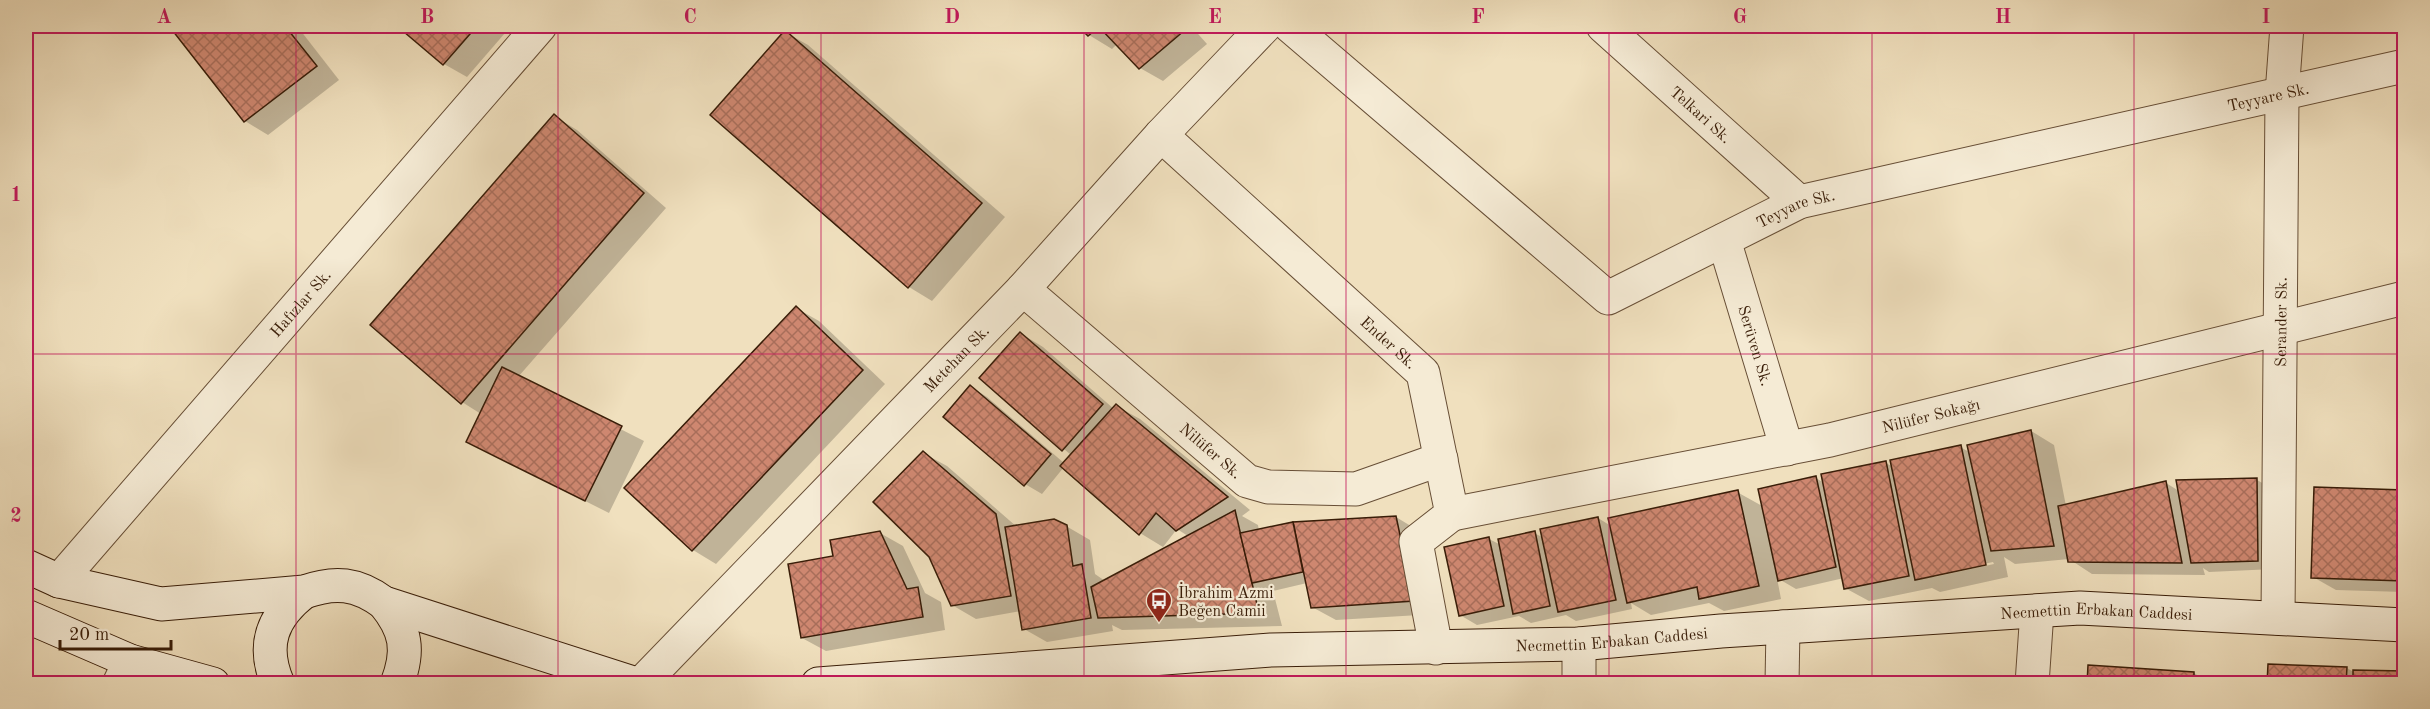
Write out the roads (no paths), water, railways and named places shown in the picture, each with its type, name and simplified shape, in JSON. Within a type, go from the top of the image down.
[{"type":"street","name":"Hafızlar Sk.","points":[[59,581],[540,26]]},
{"type":"street","name":"Metehan Sk.","points":[[641,684],[1023,289],[1161,135],[1265,26]]},
{"type":"street","name":"Teyyare Sk.","points":[[1290,26],[1608,298],[1799,202],[2404,66]]},
{"type":"street","name":"Telkari Sk.","points":[[1603,26],[1799,202]]},
{"type":"street","name":"Serander Sk.","points":[[2278,618],[2282,94],[2287,26]]},
{"type":"street","name":"Ender Sk.","points":[[1161,135],[1423,373],[1452,513]]},
{"type":"street","name":"Serüven Sk.","points":[[1724,240],[1787,448]]},
{"type":"street","name":"Nilüfer Sk.","points":[[1023,289],[1247,481],[1268,487],[1356,489],[1441,459]]},
{"type":"street","name":"Nilüfer Sokağı","points":[[1452,513],[1830,440],[2404,298]]},
{"type":"street","points":[[1436,648],[1416,542],[1452,513]]},
{"type":"street","points":[[26,566],[59,581],[161,604],[304,592],[325,585],[346,584],[367,590],[384,603],[398,621],[405,643],[404,666],[397,684]]},
{"type":"street","points":[[278,684],[271,668],[270,646],[275,624],[287,606],[304,592]]},
{"type":"street","points":[[384,603],[636,684]]},
{"type":"street","name":"Necmettin Erbakan Caddesi","points":[[818,684],[1271,650],[1579,644],[1783,627],[2080,608],[2404,625]]},
{"type":"street","points":[[2032,684],[2037,610]]},
{"type":"street","points":[[26,616],[124,672],[213,684]]},
{"type":"street","points":[[1782,684],[1783,627]]},
{"type":"street","points":[[1578,684],[1579,644]]},
{"type":"place","name":"İbrahim Azmi Beğen Camii","points":[[1159,624]]}]
